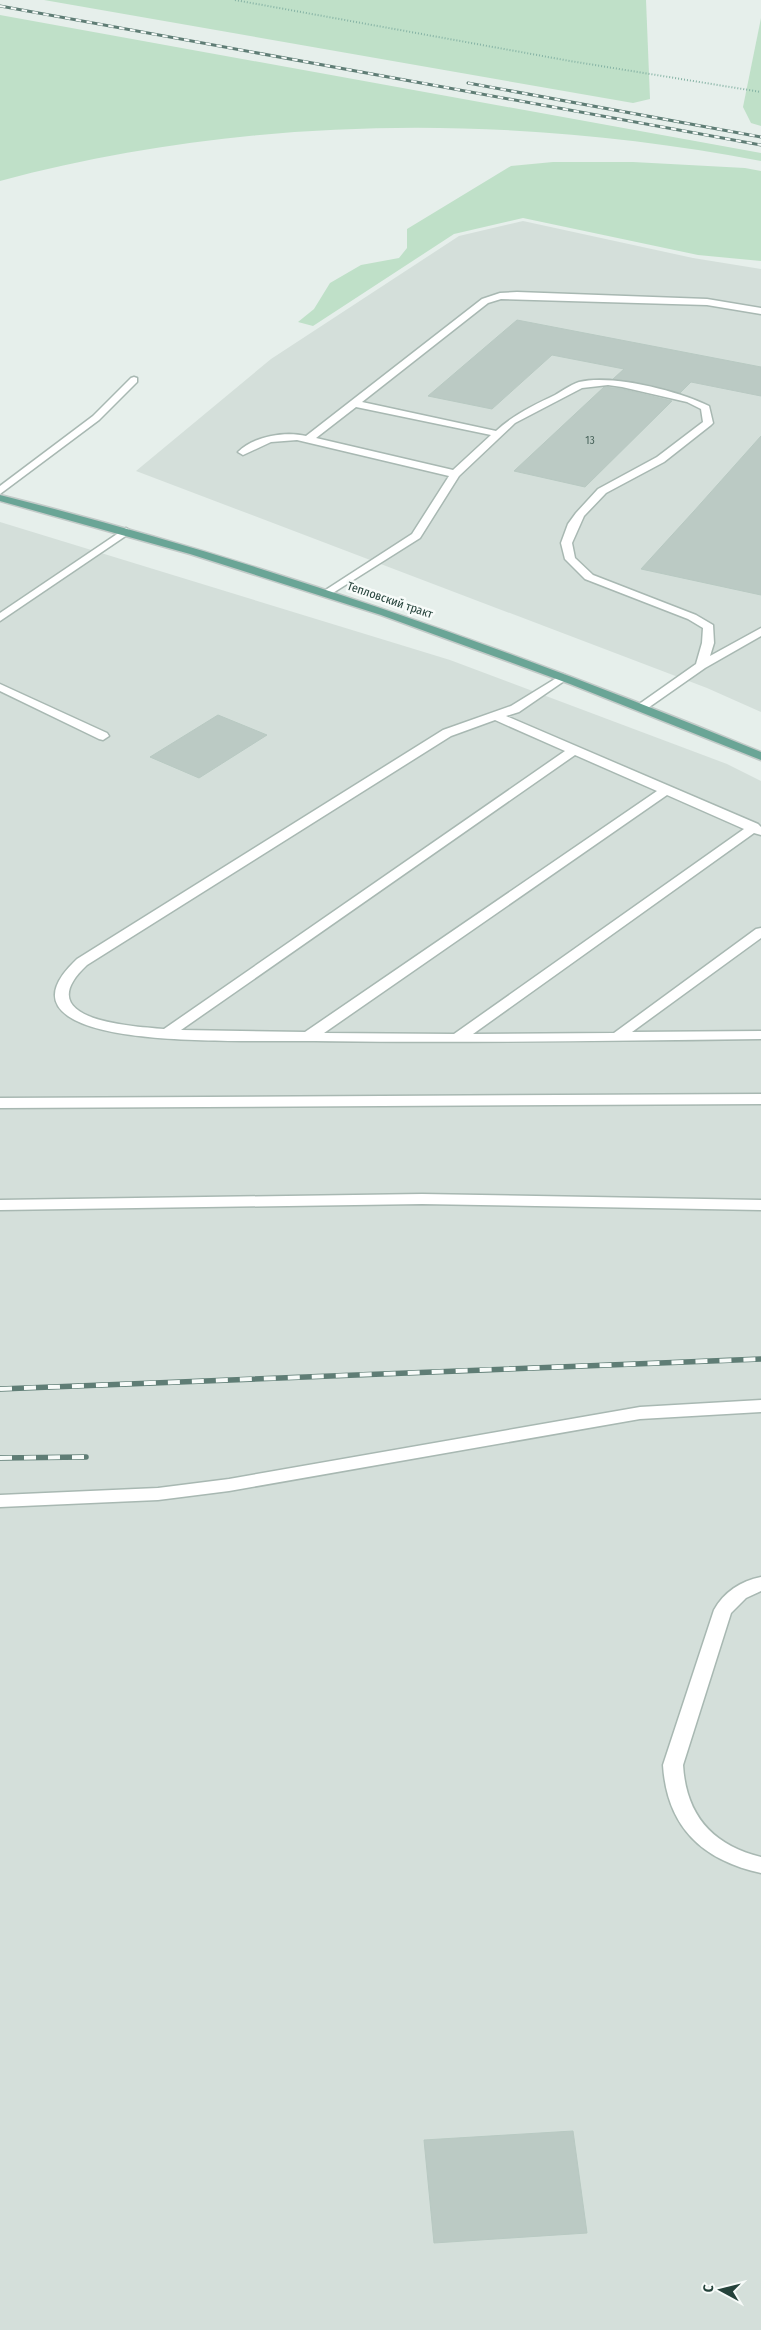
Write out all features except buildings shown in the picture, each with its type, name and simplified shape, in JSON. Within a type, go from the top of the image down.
[{"type":"main road","name":"Тепловский тракт","points":[[0,498],[126,531],[328,593],[563,677],[761,756]]},
{"type":"lane","points":[[309,439],[485,301],[492,298],[517,295],[707,302],[761,311]]},
{"type":"lane","points":[[0,491],[96,418],[134,380]]},
{"type":"lane","points":[[328,593],[416,536],[455,474],[520,415],[580,385],[608,382],[637,386],[690,400],[706,408],[708,423],[688,441],[652,464],[607,488],[596,498],[576,520],[568,536],[567,552],[576,566],[589,577],[692,617],[709,626],[708,643],[701,666]]},
{"type":"lane","points":[[355,404],[498,434]]},
{"type":"lane","points":[[243,452],[269,439],[289,437],[309,439],[455,474]]},
{"type":"lane","points":[[0,618],[126,531]]},
{"type":"lane","points":[[641,707],[701,666],[761,631]]},
{"type":"lane","points":[[563,677],[521,706],[457,728],[438,738],[82,962],[62,984],[62,997],[66,1006],[77,1015],[121,1028],[167,1033],[456,1039],[761,1035]]},
{"type":"lane","points":[[0,687],[103,736]]},
{"type":"lane","points":[[496,716],[757,829]]},
{"type":"lane","points":[[167,1033],[574,750]]},
{"type":"lane","points":[[308,1037],[667,790]]},
{"type":"lane","points":[[456,1039],[757,829]]},
{"type":"lane","points":[[617,1037],[761,932]]},
{"type":"lane","points":[[0,1103],[761,1099]]},
{"type":"lane","points":[[0,1205],[412,1200],[761,1204]]},
{"type":"lane","points":[[0,1500],[158,1494],[239,1484],[640,1413],[761,1406]]},
{"type":"lane","points":[[761,1584],[749,1585],[736,1594],[723,1610],[673,1765],[672,1782],[688,1822],[699,1835],[736,1859],[761,1865]]},
{"type":"path","points":[[235,0],[570,61],[761,92]]},
{"type":"shaded area","points":[[523,221],[693,258],[761,269],[761,712],[707,688],[136,471],[271,359],[459,236]]},
{"type":"shaded area","points":[[0,522],[450,660],[727,764],[761,781],[761,2330],[0,2330]]},
{"type":"green space","points":[[44,0],[646,0],[650,99],[633,103]]},
{"type":"green space","points":[[0,15],[761,153],[761,161],[666,145],[571,135],[475,129],[379,128],[283,133],[188,143],[93,159],[0,181]]},
{"type":"green space","points":[[761,18],[761,126],[751,123],[743,107]]},
{"type":"green space","points":[[553,162],[633,162],[745,168],[761,171],[761,261],[698,255],[523,218],[454,234],[313,326],[298,322],[314,309],[330,283],[361,265],[399,258],[407,248],[407,229],[511,166]]},
{"type":"railway","points":[[0,6],[761,145]]},
{"type":"railway","points":[[468,83],[761,137]]},
{"type":"railway","points":[[0,1389],[761,1359]]},
{"type":"railway","points":[[0,1458],[86,1457]]}]
